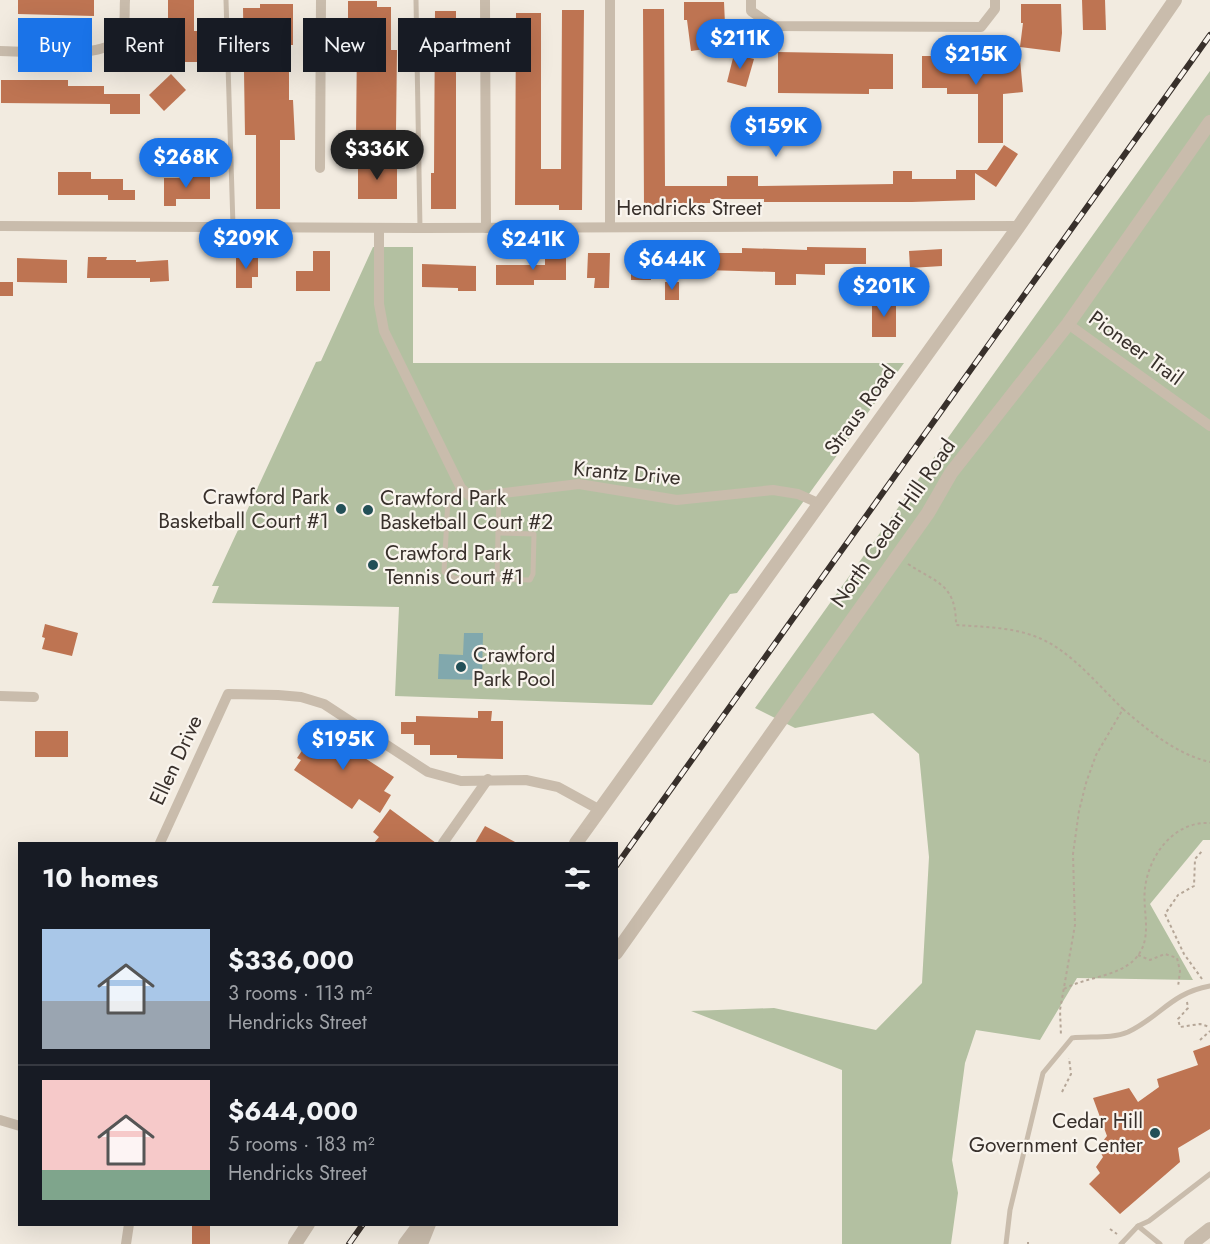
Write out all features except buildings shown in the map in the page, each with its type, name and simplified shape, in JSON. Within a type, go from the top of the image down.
[{"type":"street","points":[[0,51],[91,52],[109,47],[118,39],[124,28],[125,0]]},
{"type":"street","points":[[320,168],[321,0]]},
{"type":"street","points":[[485,0],[486,228]]},
{"type":"street","points":[[610,0],[610,227]]},
{"type":"street","points":[[751,0],[751,10],[773,26],[981,27],[995,9],[995,0]]},
{"type":"street","name":"Straus Road","points":[[577,842],[1019,226],[1175,0]]},
{"type":"street","name":"North Cedar Hill Road","points":[[618,950],[927,513],[951,473],[1068,324],[1210,122]]},
{"type":"street","name":"Hendricks Street","points":[[0,226],[379,228],[1019,226]]},
{"type":"street","points":[[379,228],[378,304],[384,331],[461,488]]},
{"type":"street","name":"Pioneer Trail","points":[[1068,324],[1210,426]]},
{"type":"street","name":"Krantz Drive","points":[[461,488],[471,497],[579,484],[677,500],[773,490],[798,494],[818,503]]},
{"type":"street","name":"Ellen Drive","points":[[160,842],[228,694],[301,697],[324,704],[428,772],[460,781],[488,779]]},
{"type":"street","points":[[0,696],[34,697]]},
{"type":"street","points":[[444,842],[488,779],[526,780],[558,787],[600,810]]},
{"type":"street","points":[[0,1120],[18,1125]]},
{"type":"street","points":[[126,1244],[129,1226]]},
{"type":"street","points":[[295,1244],[308,1226]]},
{"type":"street","points":[[405,1244],[418,1226]]},
{"type":"street","points":[[421,1244],[428,1226]]},
{"type":"street","points":[[1191,1244],[1210,1229]]},
{"type":"lane","points":[[226,0],[233,227]]},
{"type":"lane","points":[[416,0],[420,228]]},
{"type":"lane","points":[[461,488],[448,499],[444,572],[454,578],[530,580],[533,574],[534,534],[498,533]]},
{"type":"lane","points":[[497,579],[499,495]]},
{"type":"lane","points":[[1006,1244],[1010,1210],[1043,1073],[1061,1049],[1072,1038],[1111,1036],[1128,1032],[1173,999],[1191,990],[1209,986]]},
{"type":"lane","points":[[1121,1244],[1138,1226],[1149,1221],[1210,1174]]},
{"type":"lane","points":[[1138,1226],[1160,1244]]},
{"type":"path","points":[[905,563],[939,582],[953,596],[956,625],[993,628],[1039,638],[1059,650],[1156,737],[1198,759],[1210,762]]},
{"type":"path","points":[[1061,1039],[1059,1023],[1075,926],[1073,854],[1079,811],[1096,755],[1123,709]]},
{"type":"path","points":[[1064,989],[1077,982],[1119,969],[1134,960],[1143,947],[1146,934],[1145,888],[1156,854],[1176,832],[1188,826],[1210,823]]},
{"type":"path","points":[[1203,850],[1195,859],[1194,885],[1178,895],[1165,915],[1184,954],[1209,986]]},
{"type":"path","points":[[1200,1040],[1210,1031]]},
{"type":"path","points":[[1062,1092],[1071,1074],[1066,1052]]},
{"type":"path","points":[[1110,1228],[1118,1235]]},
{"type":"green space","points":[[1210,71],[1210,840],[1203,840],[1150,904],[1193,980],[1077,978],[1040,1040],[976,1030],[965,1063],[952,1160],[958,1193],[951,1244],[842,1244],[842,1070],[691,1011],[774,1008],[876,1030],[922,983],[929,857],[919,754],[873,713],[795,728],[755,708]]},
{"type":"green space","points":[[373,247],[413,247],[413,363],[904,363],[737,593],[730,594],[652,705],[395,696],[399,607],[212,603],[219,586],[212,586],[316,362],[321,361]]},
{"type":"water","name":"Crawford Park Pool","points":[[464,633],[483,633],[482,680],[438,679],[439,654],[463,655]]},
{"type":"railway","points":[[618,863],[1210,35]]},
{"type":"railway","points":[[349,1244],[362,1226]]},
{"type":"place","name":"Crawford Park Basketball Court #1","points":[[341,509]]},
{"type":"place","name":"Crawford Park Basketball Court #2","points":[[368,510]]},
{"type":"place","name":"Crawford Park Tennis Court #1","points":[[373,565]]},
{"type":"place","name":"Crawford Park Pool","points":[[461,667]]},
{"type":"place","name":"Cedar Hill Government Center","points":[[1155,1133]]}]
